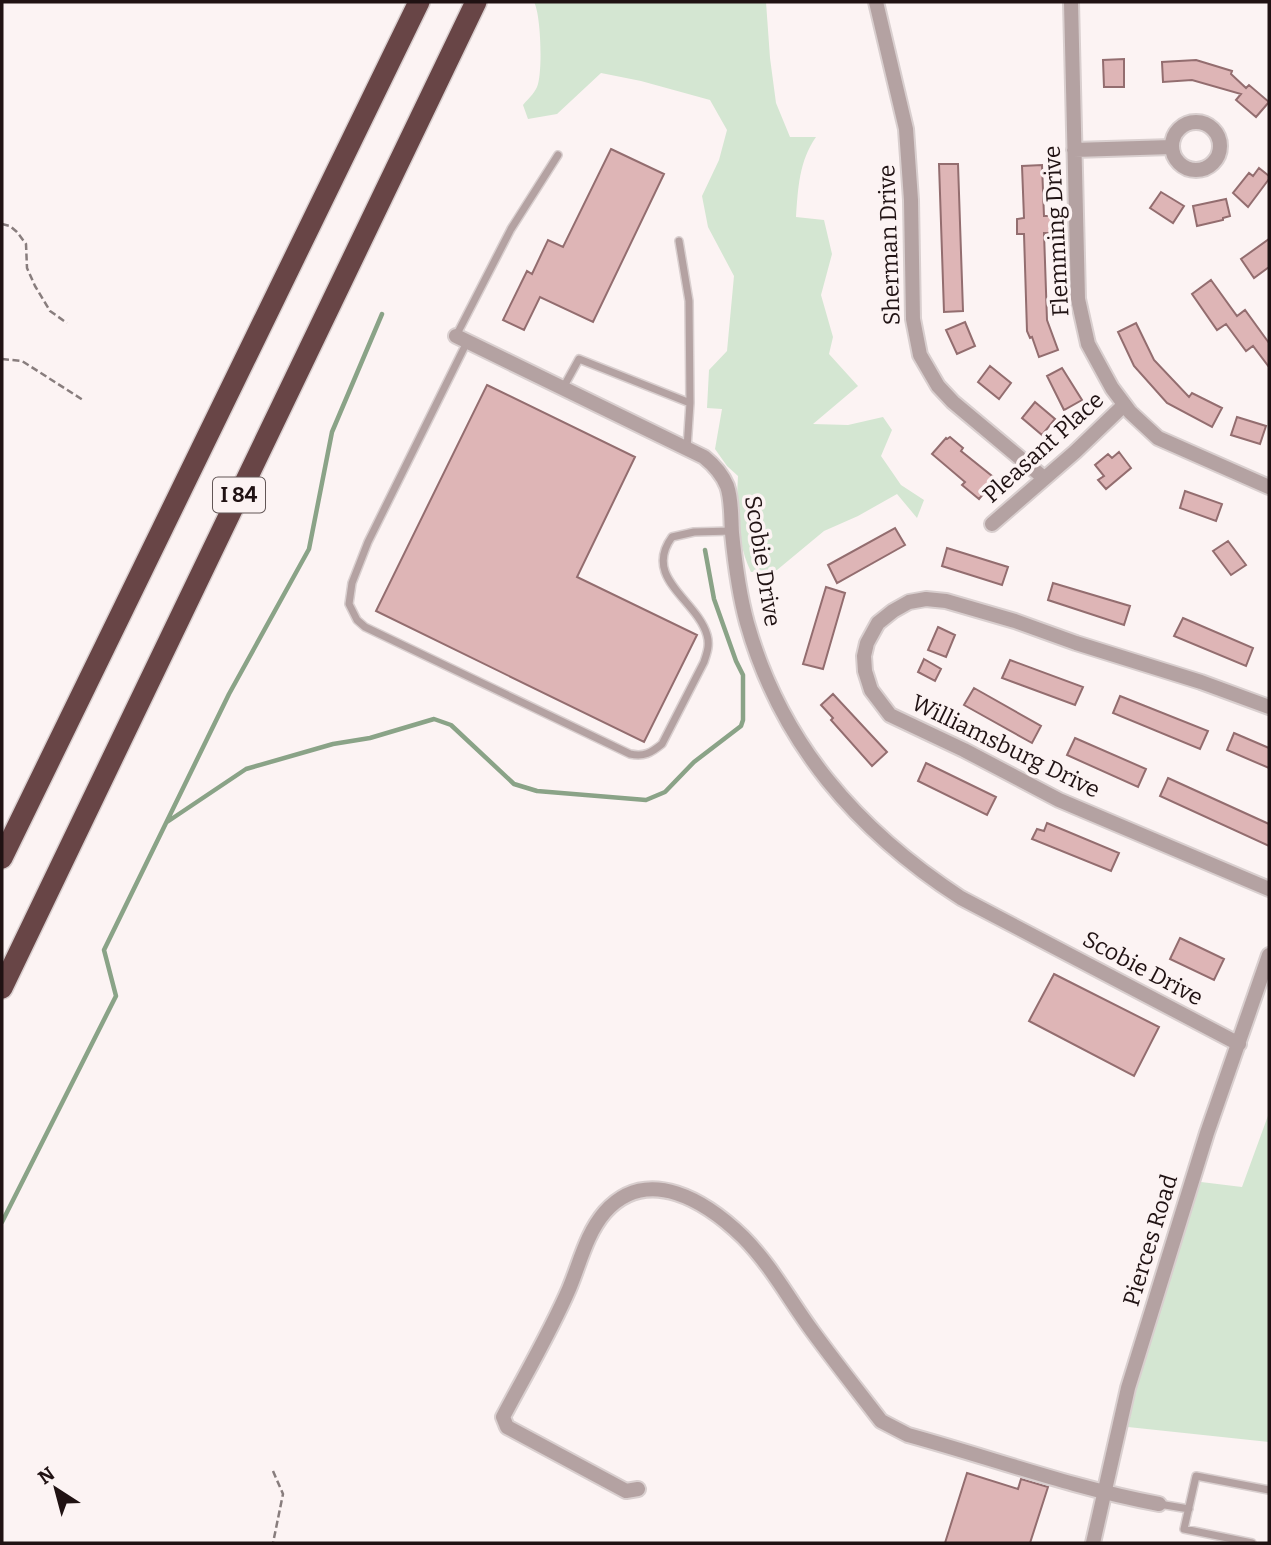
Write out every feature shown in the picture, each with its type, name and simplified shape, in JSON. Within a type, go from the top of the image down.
[{"type":"highway","name":"I 84","points":[[2,858],[419,2]]},
{"type":"highway","name":"I 84","points":[[2,988],[476,2]]},
{"type":"street","name":"Sherman Drive","points":[[876,2],[906,129],[911,200],[913,319],[920,355],[938,386],[953,402],[1044,478]]},
{"type":"street","name":"Flemming Drive","points":[[1071,2],[1078,299],[1088,345],[1124,405],[1158,438],[1269,487]]},
{"type":"street","points":[[1074,150],[1172,147]]},
{"type":"street","name":"Scobie Drive","points":[[462,338],[704,457],[722,475],[728,488],[736,565],[746,620],[755,648],[783,709],[811,759],[850,808],[875,834],[920,871],[961,898],[1238,1044]]},
{"type":"street","name":"Pleasant Place","points":[[992,524],[1124,405]]},
{"type":"street","name":"Williamsburg Drive","points":[[1269,707],[1201,682],[946,601],[926,599],[909,602],[893,611],[877,623],[864,656],[871,690],[890,715],[1059,800],[1269,889]]},
{"type":"street","name":"Pierces Road","points":[[1093,1543],[1128,1388],[1207,1133],[1269,956]]},
{"type":"street","points":[[638,1489],[626,1491],[614,1485],[507,1427],[503,1417],[569,1290],[598,1221],[619,1200],[635,1191],[652,1189],[684,1195],[710,1210],[744,1238],[766,1264],[812,1331],[881,1421],[887,1425],[908,1435],[1106,1494],[1159,1504]]},
{"type":"lane","points":[[558,155],[511,229],[368,542],[349,592],[349,604],[357,620],[365,627],[630,754],[640,756],[652,753],[662,744],[704,662],[708,648],[703,626],[671,584],[661,562],[664,547],[672,537],[694,532],[732,531]]},
{"type":"lane","points":[[679,241],[689,301],[690,403],[687,449]]},
{"type":"lane","points":[[562,388],[579,359],[690,403]]},
{"type":"lane","points":[[1252,1543],[1184,1529],[1196,1476],[1269,1490]]},
{"type":"lane","points":[[1159,1504],[1189,1509]]},
{"type":"path","points":[[2,224],[10,226],[26,244],[27,268],[35,286],[50,311],[67,323]]},
{"type":"path","points":[[2,359],[22,361],[83,400]]},
{"type":"path","points":[[273,1471],[283,1494],[273,1543]]},
{"type":"green space","points":[[534,2],[766,2],[776,103],[790,137],[816,137],[803,165],[796,217],[824,220],[832,254],[821,295],[833,337],[829,354],[858,386],[813,424],[848,425],[883,417],[892,430],[881,456],[901,485],[924,500],[917,518],[897,494],[824,531],[777,570],[751,572],[746,561],[739,525],[738,476],[715,449],[722,409],[707,408],[709,370],[727,351],[734,276],[708,227],[702,196],[719,160],[727,130],[710,100],[601,73],[557,114],[528,119],[523,105],[537,87],[541,58],[540,31]]},
{"type":"green space","points":[[1269,1113],[1269,1442],[1128,1427],[1151,1334],[1201,1182],[1242,1187]]},
{"type":"building","points":[[1124,59],[1124,87],[1104,87],[1103,60]]},
{"type":"building","points":[[1196,60],[1232,71],[1231,74],[1246,88],[1249,85],[1269,102],[1256,117],[1236,100],[1241,94],[1192,80],[1163,82],[1162,62]]},
{"type":"building","points":[[611,149],[664,174],[593,322],[540,297],[524,330],[503,320],[527,271],[532,274],[548,240],[563,247]]},
{"type":"building","points":[[939,164],[958,164],[963,311],[944,312]]},
{"type":"building","points":[[1042,165],[1044,216],[1053,216],[1053,233],[1044,233],[1047,320],[1058,350],[1039,357],[1027,331],[1024,234],[1017,234],[1017,219],[1024,218],[1022,166]]},
{"type":"building","points":[[1259,168],[1269,179],[1248,207],[1233,193],[1249,173],[1253,176]]},
{"type":"building","points":[[1161,192],[1184,206],[1173,223],[1150,208]]},
{"type":"building","points":[[1226,199],[1230,216],[1197,226],[1193,206]]},
{"type":"building","points":[[1269,239],[1269,267],[1254,278],[1241,259]]},
{"type":"building","points":[[1211,280],[1237,316],[1245,310],[1269,343],[1269,367],[1253,346],[1246,351],[1226,324],[1217,330],[1192,294]]},
{"type":"building","points":[[965,322],[975,346],[957,354],[946,330]]},
{"type":"building","points":[[1136,323],[1154,360],[1189,397],[1192,393],[1222,408],[1212,427],[1167,403],[1134,366],[1118,332]]},
{"type":"building","points":[[990,366],[1011,383],[999,399],[978,382]]},
{"type":"building","points":[[1062,368],[1082,400],[1064,410],[1047,376]]},
{"type":"building","points":[[487,385],[635,457],[577,577],[697,635],[644,742],[376,611]]},
{"type":"building","points":[[1035,402],[1055,419],[1042,435],[1022,418]]},
{"type":"building","points":[[1237,417],[1266,426],[1260,444],[1231,435]]},
{"type":"building","points":[[950,437],[963,448],[961,451],[997,480],[994,484],[1000,489],[992,499],[984,493],[979,499],[962,485],[965,482],[932,454]]},
{"type":"building","points":[[1119,452],[1131,468],[1106,489],[1098,480],[1104,476],[1095,465],[1108,454],[1112,458]]},
{"type":"building","points":[[1185,491],[1222,504],[1216,521],[1180,508]]},
{"type":"building","points":[[895,528],[905,545],[837,583],[828,565]]},
{"type":"building","points":[[1228,541],[1246,565],[1231,575],[1213,551]]},
{"type":"building","points":[[947,548],[1008,567],[1002,585],[942,566]]},
{"type":"building","points":[[1053,583],[1130,606],[1124,625],[1048,600]]},
{"type":"building","points":[[826,587],[845,593],[823,669],[803,664]]},
{"type":"building","points":[[1183,618],[1253,648],[1246,666],[1174,636]]},
{"type":"building","points":[[938,627],[955,635],[946,657],[928,650]]},
{"type":"building","points":[[924,659],[941,669],[935,681],[918,672]]},
{"type":"building","points":[[1010,660],[1083,687],[1075,705],[1002,678]]},
{"type":"building","points":[[974,688],[1041,726],[1032,743],[964,705]]},
{"type":"building","points":[[833,694],[887,752],[872,766],[821,705]]},
{"type":"building","points":[[1120,696],[1208,731],[1200,749],[1113,713]]},
{"type":"building","points":[[1234,733],[1269,748],[1269,768],[1227,750]]},
{"type":"building","points":[[1075,738],[1146,769],[1138,787],[1067,755]]},
{"type":"building","points":[[926,763],[996,797],[987,815],[918,781]]},
{"type":"building","points":[[1168,778],[1269,824],[1269,846],[1160,796]]},
{"type":"building","points":[[1047,823],[1119,853],[1111,871],[1032,839],[1037,829],[1044,831]]},
{"type":"building","points":[[1180,938],[1224,959],[1214,980],[1170,959]]},
{"type":"building","points":[[1054,974],[1159,1027],[1134,1076],[1029,1021]]},
{"type":"building","points":[[967,1473],[1018,1489],[1021,1479],[1048,1487],[1030,1543],[945,1543]]},
{"type":"waterway","points":[[2,1222],[116,996],[104,950],[229,694],[309,549],[332,432],[382,314]]},
{"type":"waterway","points":[[167,822],[246,769],[434,719],[451,725],[514,784],[537,791],[646,800],[665,792],[694,762],[741,726],[743,720],[743,675],[714,599],[705,550]]}]
